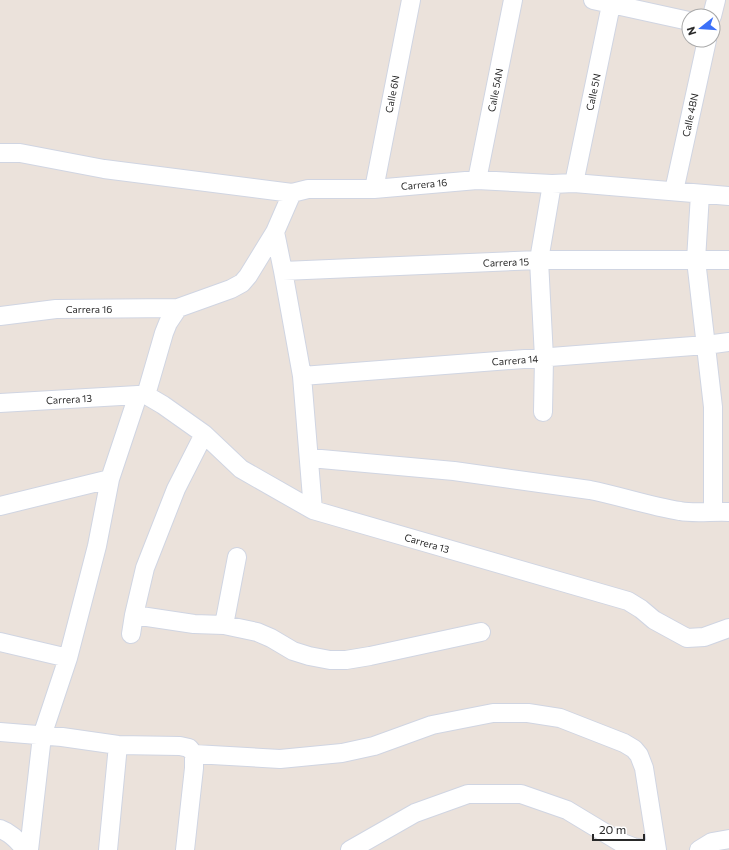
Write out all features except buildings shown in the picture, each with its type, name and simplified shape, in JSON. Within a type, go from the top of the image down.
[{"type":"street","name":"Calle 6N","points":[[374,189],[411,0]]},
{"type":"street","name":"Calle 5AN","points":[[477,180],[513,0]]},
{"type":"street","points":[[593,0],[612,2],[681,19]]},
{"type":"street","name":"Calle 5N","points":[[574,183],[612,2]]},
{"type":"street","name":"Calle 4BN","points":[[674,191],[705,48]]},
{"type":"street","points":[[0,153],[20,153],[104,169],[292,193]]},
{"type":"street","name":"Carrera 16","points":[[0,316],[56,309],[178,308],[231,289],[242,283],[248,276],[275,232],[292,193],[308,188],[374,189],[477,180],[552,184],[574,183],[729,196]]},
{"type":"street","points":[[543,412],[544,358],[539,260],[552,184]]},
{"type":"street","points":[[310,458],[454,471],[590,490],[611,494],[651,506],[682,512],[721,512],[721,407],[706,345],[696,260],[700,194]]},
{"type":"street","points":[[275,232],[302,376],[310,458],[313,510]]},
{"type":"street","name":"Carrera 15","points":[[283,271],[539,260],[729,260]]},
{"type":"street","points":[[29,850],[42,736],[68,658],[97,546],[110,479],[166,328],[178,308]]},
{"type":"street","name":"Carrera 14","points":[[302,376],[544,358],[729,342]]},
{"type":"street","name":"Carrera 13","points":[[0,403],[142,395],[163,405],[204,434],[241,469],[313,510],[628,601],[641,609],[654,620],[686,638],[704,637],[729,628]]},
{"type":"street","points":[[131,634],[145,568],[176,489],[204,434]]},
{"type":"street","points":[[0,506],[110,479]]},
{"type":"street","points":[[224,625],[237,557]]},
{"type":"street","points":[[134,615],[194,624],[224,625],[257,632],[271,638],[293,651],[308,656],[330,660],[346,660],[370,656],[481,632]]},
{"type":"street","points":[[0,643],[68,658]]},
{"type":"street","points":[[194,754],[280,758],[342,753],[374,746],[432,725],[494,712],[528,713],[560,718],[624,743],[634,749],[639,755],[644,768],[657,850]]},
{"type":"street","points":[[0,732],[118,744],[180,746],[189,748],[194,754],[194,768],[185,850]]},
{"type":"street","points":[[108,850],[118,744]]},
{"type":"street","points":[[350,850],[415,813],[468,794],[521,794],[568,810],[620,842],[633,847],[650,850]]},
{"type":"street","points":[[0,829],[11,834],[18,840],[25,850]]},
{"type":"street","points":[[699,850],[712,842],[729,839]]}]
